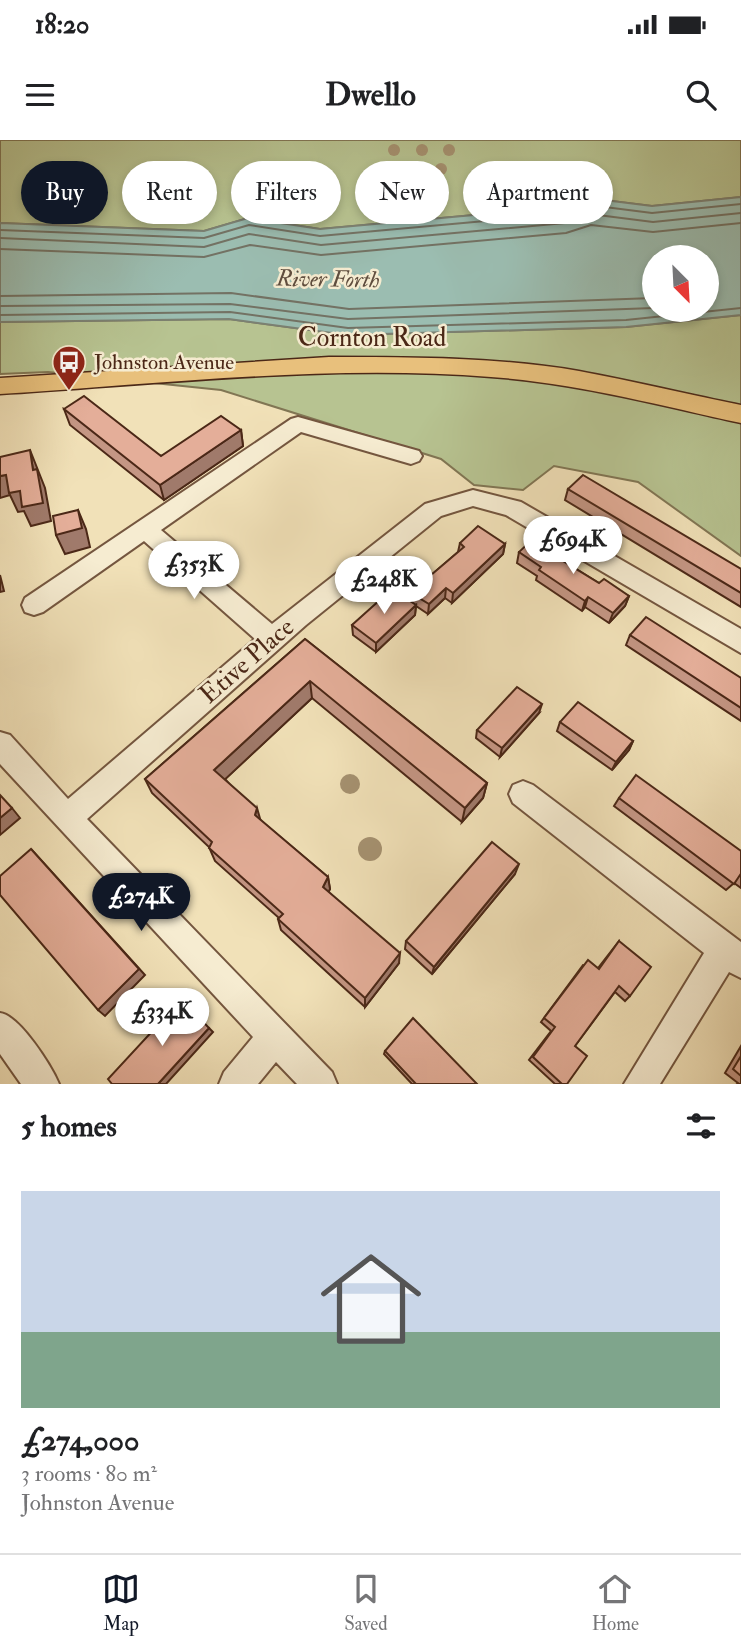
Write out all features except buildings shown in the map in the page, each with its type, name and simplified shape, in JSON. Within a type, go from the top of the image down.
[{"type":"main road","name":"Cornton Road","points":[[0,386],[329,365],[417,365],[493,369],[578,379],[741,414]]},
{"type":"street","points":[[34,605],[299,424],[411,456]]},
{"type":"street","name":"Etive Place","points":[[66,818],[272,639],[433,510],[473,498],[513,508],[741,642]]},
{"type":"street","points":[[145,529],[272,639]]},
{"type":"street","points":[[0,744],[66,818],[320,1084]]},
{"type":"street","points":[[523,794],[733,956],[641,1084]]},
{"type":"street","points":[[2,1029],[42,1084]]},
{"type":"street","points":[[236,1084],[275,1037]]},
{"type":"green space","points":[[0,140],[741,140],[741,197],[652,206],[613,201],[613,161],[463,161],[463,216],[449,217],[449,161],[355,161],[355,224],[375,224],[320,229],[287,224],[341,224],[341,161],[231,161],[231,223],[204,231],[26,224],[108,224],[108,161],[21,161],[21,224],[0,223]]},
{"type":"green space","points":[[741,315],[741,556],[638,482],[554,466],[523,490],[474,485],[441,459],[221,390],[48,372],[0,374],[0,322],[229,319],[347,335],[626,327],[674,322],[719,322],[719,317]]},
{"type":"water","name":"River Forth","points":[[741,197],[741,315],[719,317],[719,245],[642,245],[642,322],[674,322],[626,327],[347,335],[229,319],[0,322],[0,223],[204,231],[231,223],[287,224],[320,229],[375,224],[449,224],[449,217],[463,216],[463,224],[613,224],[613,201],[652,206]]},
{"type":"place","name":"Johnston Avenue","points":[[69,392]]}]
